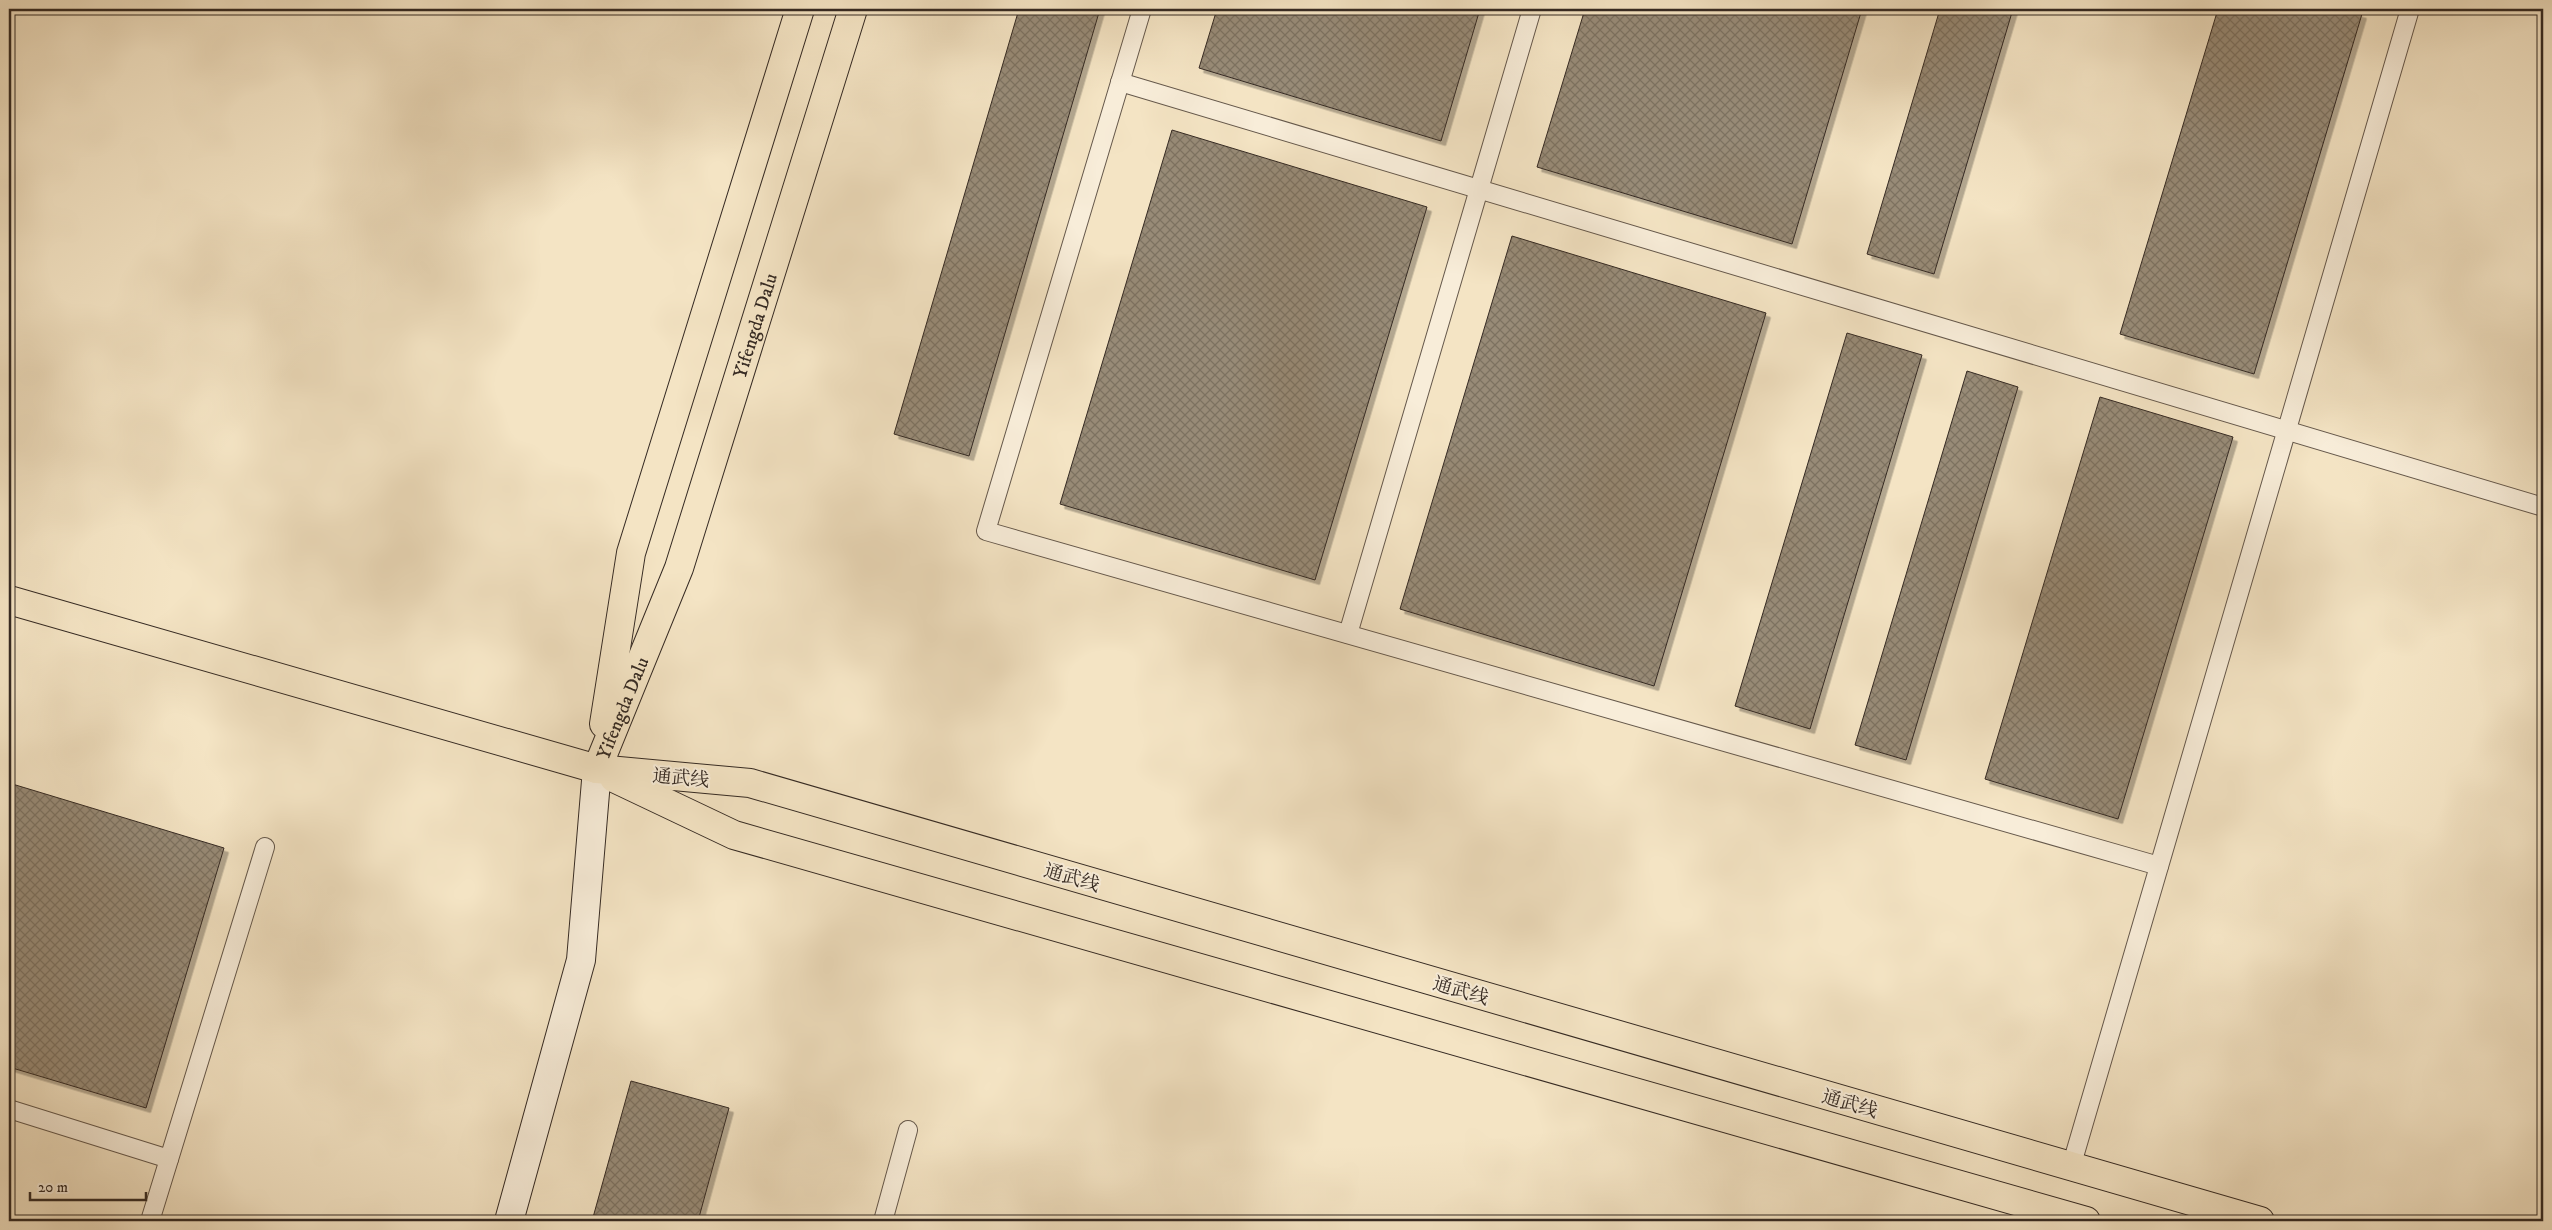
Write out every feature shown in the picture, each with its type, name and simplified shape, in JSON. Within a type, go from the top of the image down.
[{"type":"main road","name":"Yifengda Dalu","points":[[597,770],[631,553],[800,9]]},
{"type":"main road","name":"Yifengda Dalu","points":[[597,770],[679,568],[853,9]]},
{"type":"main road","points":[[9,600],[597,770]]},
{"type":"main road","name":"通武线","points":[[597,770],[750,783],[2260,1221]]},
{"type":"main road","name":"通武线","points":[[597,770],[734,835],[2086,1221]]},
{"type":"street","points":[[509,1221],[581,960],[597,770]]},
{"type":"lane","points":[[1142,9],[986,531],[2159,866]]},
{"type":"lane","points":[[1348,634],[1532,9]]},
{"type":"lane","points":[[2071,1167],[2410,9]]},
{"type":"lane","points":[[1120,82],[2543,507]]},
{"type":"lane","points":[[150,1221],[265,847]]},
{"type":"lane","points":[[9,1109],[169,1159]]},
{"type":"lane","points":[[883,1221],[908,1130]]},
{"type":"building","points":[[1019,9],[1100,9],[969,456],[894,434]]},
{"type":"building","points":[[1217,9],[1480,9],[1441,141],[1199,68]]},
{"type":"building","points":[[1585,9],[1862,9],[1792,244],[1537,167]]},
{"type":"building","points":[[1940,9],[2013,9],[1934,274],[1867,254]]},
{"type":"building","points":[[2218,9],[2345,9],[2362,14],[2254,374],[2120,334]]},
{"type":"building","points":[[1172,130],[1427,207],[1315,580],[1060,504]]},
{"type":"building","points":[[1512,236],[1766,313],[1654,686],[1400,609]]},
{"type":"building","points":[[1847,333],[1922,355],[1810,729],[1735,706]]},
{"type":"building","points":[[1967,371],[2018,387],[1906,760],[1855,745]]},
{"type":"building","points":[[2100,397],[2233,437],[2118,819],[1985,779]]},
{"type":"building","points":[[9,783],[224,848],[146,1108],[9,1067]]},
{"type":"building","points":[[631,1081],[729,1108],[698,1221],[592,1221]]}]
